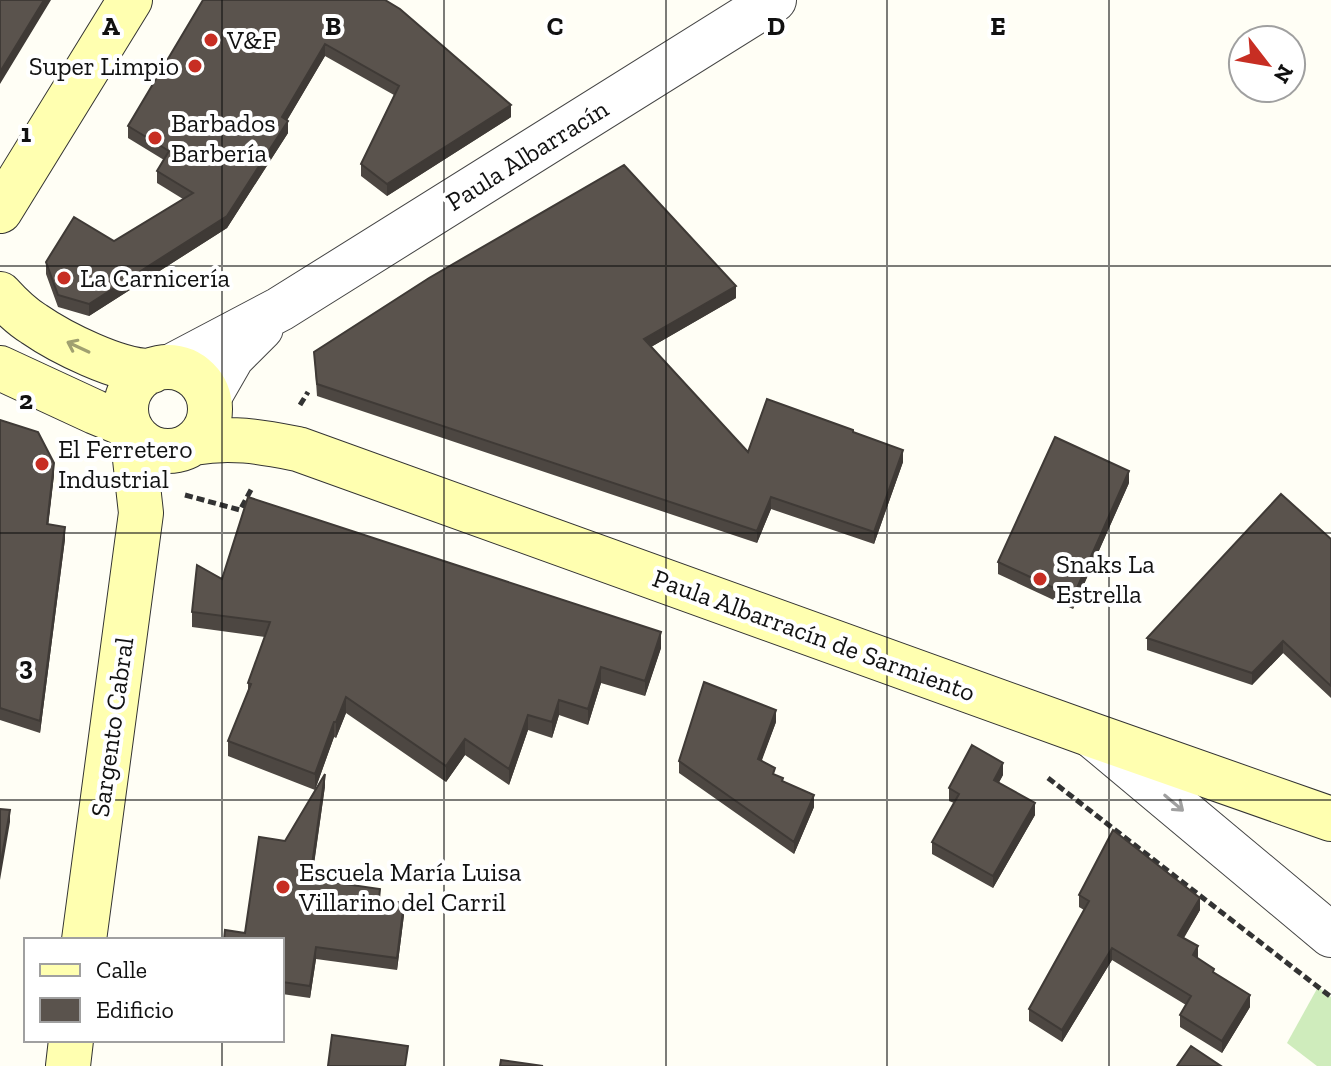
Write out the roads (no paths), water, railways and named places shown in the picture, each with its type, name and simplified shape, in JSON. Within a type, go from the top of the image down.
[{"type":"main road","points":[[0,211],[130,0]]},
{"type":"main road","points":[[0,294],[33,323],[103,359],[131,368],[179,368],[198,379],[209,399],[207,424],[202,434],[188,446],[168,452],[141,442],[131,429],[126,415],[135,383],[161,369]]},
{"type":"main road","points":[[0,368],[131,429]]},
{"type":"main road","name":"Paula Albarracín de Sarmiento","points":[[209,399],[298,449]]},
{"type":"main road","name":"Sargento Cabral","points":[[84,938],[141,513],[131,429]]},
{"type":"main road","name":"Paula Albarracín de Sarmiento","points":[[188,446],[218,439],[243,439],[298,449],[1331,819]]},
{"type":"main road","name":"Sargento Cabral","points":[[141,513],[162,472],[188,446]]},
{"type":"main road","points":[[68,1066],[71,1042]]},
{"type":"street","name":"Paula Albarracín","points":[[161,369],[280,309],[774,0]]},
{"type":"street","name":"Paula Albarracín","points":[[209,399],[232,357],[280,309]]},
{"type":"street","points":[[1092,735],[1331,935]]},
{"type":"place","name":"V&F","points":[[211,40]]},
{"type":"place","name":"Super Limpio","points":[[195,66]]},
{"type":"place","name":"Barbados Barbería","points":[[155,138]]},
{"type":"place","name":"La Carnicería","points":[[64,278]]},
{"type":"place","name":"El Ferretero Industrial","points":[[42,464]]},
{"type":"place","name":"Snaks La Estrella","points":[[1040,579]]},
{"type":"place","name":"Escuela María Luisa Villarino del Carril","points":[[283,887]]}]
